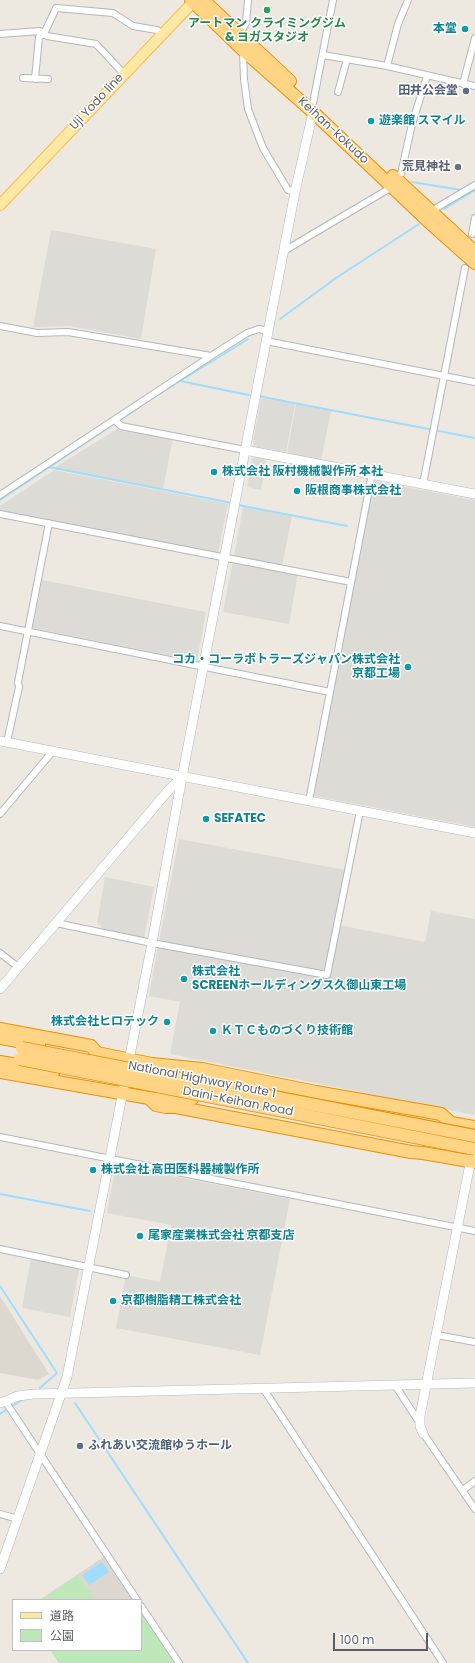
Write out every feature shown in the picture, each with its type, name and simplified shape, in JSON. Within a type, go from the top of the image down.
[{"type":"highway","name":"Keihan-kokudo","points":[[195,0],[240,34],[313,108],[431,216],[475,252]]},
{"type":"highway","name":"Keihan-kokudo","points":[[195,0],[243,50],[313,108],[328,127],[394,183]]},
{"type":"highway","name":"Keihan-kokudo","points":[[431,216],[470,265]]},
{"type":"highway","points":[[0,1029],[91,1046],[97,1053]]},
{"type":"highway","name":"National Highway Route 1","points":[[0,1038],[128,1062],[188,1078],[429,1122],[475,1136]]},
{"type":"highway","name":"Daini-Keihan Road","points":[[0,1043],[475,1136]]},
{"type":"highway","points":[[67,1051],[97,1053],[128,1062],[174,1065],[441,1114],[451,1122]]},
{"type":"highway","name":"Daini-Keihan Road","points":[[0,1055],[473,1155]]},
{"type":"highway","name":"National Highway Route 1","points":[[0,1062],[65,1073],[123,1089],[193,1098],[412,1140],[473,1155]]},
{"type":"highway","points":[[174,1065],[188,1078]]},
{"type":"highway","points":[[0,1072],[77,1086],[123,1089],[149,1098],[169,1100],[193,1098]]},
{"type":"highway","points":[[65,1073],[70,1081],[77,1086]]},
{"type":"highway","points":[[149,1098],[156,1105],[176,1107],[411,1152],[473,1155]]},
{"type":"highway","points":[[429,1122],[433,1120],[475,1127]]},
{"type":"highway","points":[[412,1140],[424,1153]]},
{"type":"main road","name":"Uji Yodo line","points":[[0,205],[195,0]]},
{"type":"street","points":[[36,78],[39,37],[44,34],[56,8],[56,0]]},
{"type":"street","points":[[240,34],[246,23],[248,0]]},
{"type":"street","points":[[0,1569],[67,1377],[152,943],[224,557],[295,192],[308,136],[333,0]]},
{"type":"street","points":[[387,66],[398,24],[408,0]]},
{"type":"street","points":[[56,8],[113,13],[133,26],[157,30],[162,33]]},
{"type":"street","points":[[0,34],[40,31],[46,36],[96,44],[124,74]]},
{"type":"street","points":[[463,84],[475,38]]},
{"type":"street","points":[[243,50],[244,79],[248,109],[263,148],[288,190],[295,192]]},
{"type":"street","points":[[323,55],[387,66],[475,86]]},
{"type":"street","points":[[338,92],[346,59]]},
{"type":"street","points":[[284,251],[394,183],[401,174],[412,124],[427,76]]},
{"type":"street","points":[[23,78],[48,78]]},
{"type":"street","points":[[308,136],[314,129],[328,127]]},
{"type":"street","points":[[431,216],[475,185]]},
{"type":"street","points":[[472,234],[475,218]]},
{"type":"street","points":[[423,484],[444,376],[470,265]]},
{"type":"street","points":[[0,326],[37,333],[68,332],[211,356]]},
{"type":"street","points":[[0,495],[247,333],[259,329],[268,331]]},
{"type":"street","points":[[266,341],[475,382]]},
{"type":"street","points":[[115,420],[121,426],[475,494]]},
{"type":"street","points":[[309,801],[372,474]]},
{"type":"street","points":[[0,514],[351,582]]},
{"type":"street","points":[[49,523],[18,682],[19,687],[3,741],[475,834]]},
{"type":"street","points":[[0,626],[330,692]]},
{"type":"street","points":[[0,814],[53,751]]},
{"type":"street","points":[[0,988],[167,792],[182,777]]},
{"type":"street","points":[[56,923],[152,943],[327,975],[360,811]]},
{"type":"street","points":[[0,953],[18,967]]},
{"type":"street","points":[[475,1136],[473,1155],[420,1416],[420,1426],[423,1433],[475,1509]]},
{"type":"street","points":[[0,1137],[475,1231]]},
{"type":"street","points":[[0,1249],[126,1274]]},
{"type":"street","points":[[436,1335],[475,1342]]},
{"type":"street","points":[[136,1599],[40,1452],[3,1402],[21,1395],[61,1393],[475,1383]]},
{"type":"street","points":[[395,1385],[417,1419]]},
{"type":"street","points":[[263,1388],[443,1663]]},
{"type":"street","points":[[463,1490],[475,1481]]},
{"type":"street","points":[[0,1514],[18,1519]]},
{"type":"street","points":[[142,1608],[179,1663]]},
{"type":"shaded area","points":[[51,230],[156,249],[141,339],[69,326],[33,327]]},
{"type":"shaded area","points":[[261,398],[295,404],[286,452],[255,447],[253,442]]},
{"type":"shaded area","points":[[296,404],[331,411],[321,460],[287,454]]},
{"type":"shaded area","points":[[119,428],[173,438],[163,489],[54,468]]},
{"type":"shaded area","points":[[257,455],[267,457],[261,490],[247,487],[252,459]]},
{"type":"shaded area","points":[[54,470],[228,504],[218,553],[0,511],[0,506]]},
{"type":"shaded area","name":"コカ・コーラボトラーズジャパン株式会社 京都工場","points":[[374,481],[475,500],[475,827],[314,796]]},
{"type":"shaded area","points":[[243,507],[292,516],[282,566],[234,556]]},
{"type":"shaded area","points":[[233,561],[298,573],[289,624],[223,612]]},
{"type":"shaded area","points":[[42,580],[206,612],[197,661],[33,628]]},
{"type":"shaded area","points":[[179,839],[346,870],[326,973],[159,942]]},
{"type":"shaded area","points":[[105,877],[154,887],[144,938],[101,930],[101,925],[97,924]]},
{"type":"shaded area","points":[[431,911],[475,919],[474,1115],[170,1054],[180,1002],[182,1002],[149,996],[158,946],[328,979],[339,925],[425,942]]},
{"type":"shaded area","points":[[116,1165],[290,1199],[260,1355],[116,1328],[126,1275],[160,1282],[171,1225],[107,1213]]},
{"type":"shaded area","points":[[31,1258],[76,1266],[79,1270],[70,1317],[22,1308]]},
{"type":"shaded area","points":[[0,1296],[49,1374],[38,1380],[0,1373]]},
{"type":"shaded area","points":[[105,1556],[133,1599],[40,1599]]},
{"type":"green space","points":[[78,1575],[94,1599],[42,1599]]},
{"type":"green space","points":[[142,1614],[174,1663],[59,1663],[51,1651],[142,1651]]},
{"type":"water","points":[[102,1562],[109,1572],[89,1585],[82,1575]]},
{"type":"waterway","points":[[412,182],[461,190]]},
{"type":"waterway","points":[[444,209],[475,190]]},
{"type":"waterway","points":[[280,319],[336,278],[419,224]]},
{"type":"waterway","points":[[0,500],[159,394],[248,339]]},
{"type":"waterway","points":[[180,381],[254,396]]},
{"type":"waterway","points":[[258,396],[475,438]]},
{"type":"waterway","points":[[49,467],[232,503]]},
{"type":"waterway","points":[[238,505],[347,526]]},
{"type":"waterway","points":[[0,1194],[90,1211]]},
{"type":"waterway","points":[[0,1286],[57,1373],[40,1388]]},
{"type":"waterway","points":[[0,1414],[22,1400]]},
{"type":"waterway","points":[[75,1403],[248,1663]]},
{"type":"place","name":"アートマン クライミングジム & ヨガスタジオ","points":[[267,10]]},
{"type":"place","name":"本堂","points":[[465,29]]},
{"type":"place","name":"田井公会堂","points":[[466,91]]},
{"type":"place","name":"遊楽館 スマイル","points":[[371,121]]},
{"type":"place","name":"荒見神社","points":[[458,167]]},
{"type":"place","name":"株式会社 阪村機械製作所 本社","points":[[214,472]]},
{"type":"place","name":"阪根商事株式会社","points":[[297,491]]},
{"type":"place","name":"コカ・コーラボトラーズジャパン株式会社 京都工場","points":[[408,667]]},
{"type":"place","name":"SEFATEC","points":[[206,819]]},
{"type":"place","name":"株式会社 SCREENホールディングス久御山東工場","points":[[184,979]]},
{"type":"place","name":"株式会社ヒロテック","points":[[167,1022]]},
{"type":"place","name":"ＫＴＣものづくり技術館","points":[[213,1031]]},
{"type":"place","name":"株式会社 高田医科器械製作所","points":[[93,1170]]},
{"type":"place","name":"尾家産業株式会社 京都支店","points":[[140,1236]]},
{"type":"place","name":"京都樹脂精工株式会社","points":[[113,1301]]},
{"type":"place","name":"ふれあい交流館ゆうホール","points":[[80,1446]]}]
